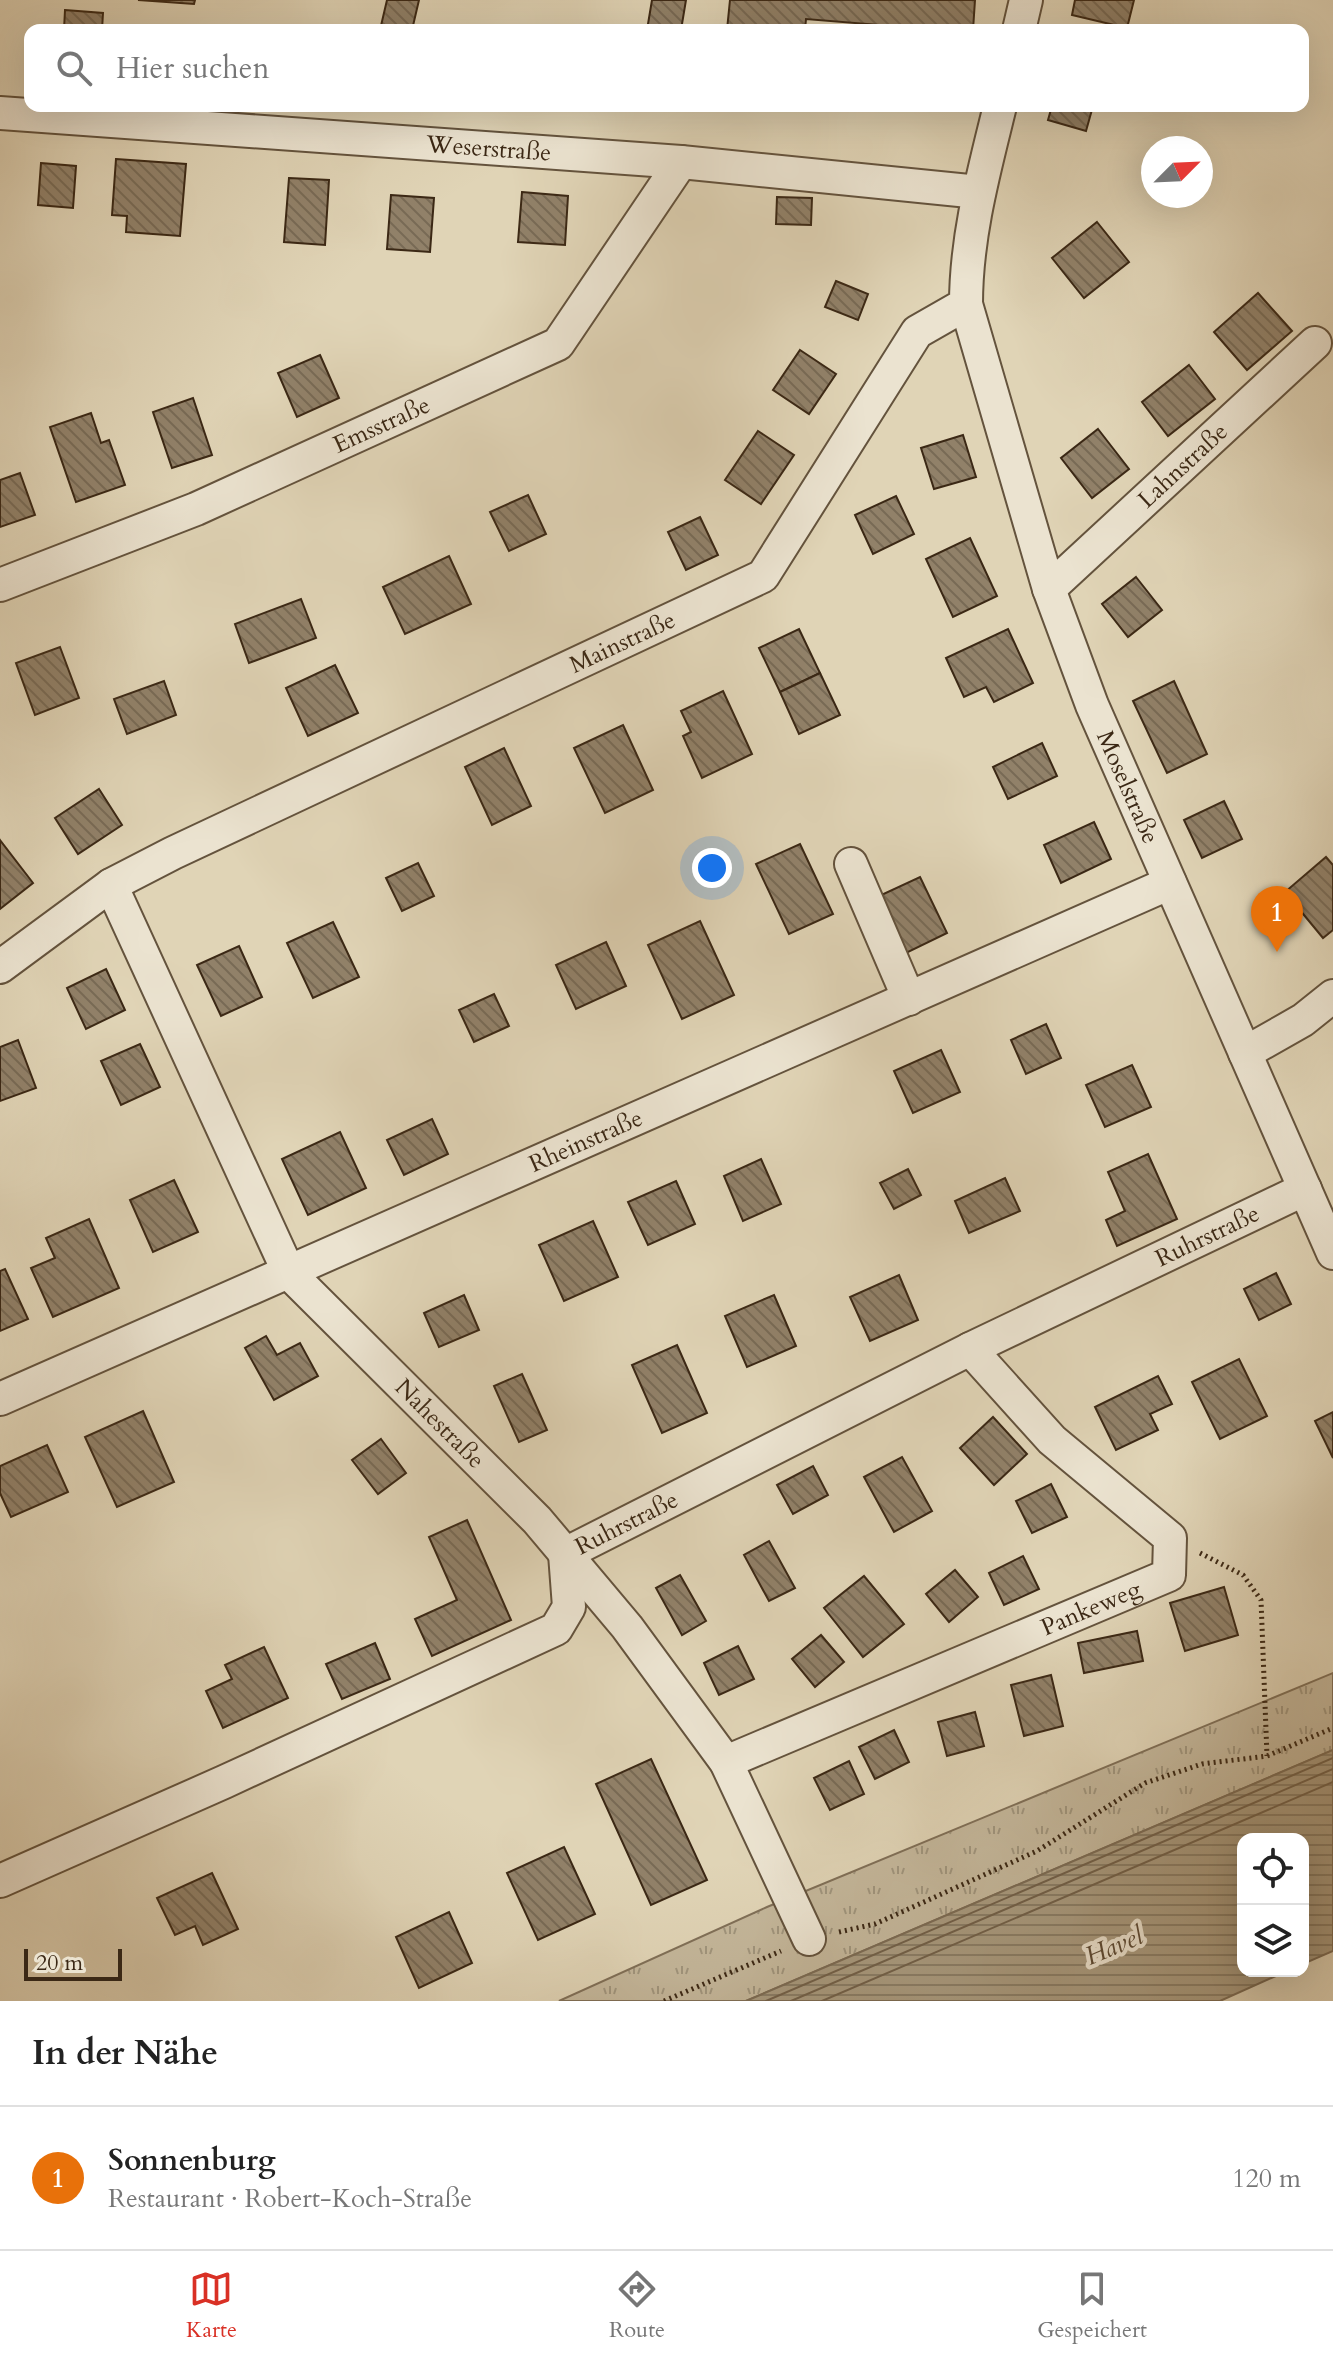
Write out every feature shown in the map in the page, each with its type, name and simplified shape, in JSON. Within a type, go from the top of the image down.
[{"type":"street","points":[[1020,24],[1026,0]]},
{"type":"street","points":[[966,304],[966,266],[979,192],[999,112]]},
{"type":"street","name":"Weserstraße","points":[[0,113],[681,162],[979,192]]},
{"type":"street","name":"Emsstraße","points":[[0,585],[196,509],[558,344],[681,162]]},
{"type":"street","name":"Moselstraße","points":[[966,304],[1049,589],[1092,705],[1333,1253]]},
{"type":"street","name":"Mainstraße","points":[[0,967],[111,885],[187,846],[763,576],[917,332],[966,304]]},
{"type":"street","name":"Lahnstraße","points":[[1049,589],[1315,343]]},
{"type":"street","points":[[851,864],[909,999]]},
{"type":"street","name":"Rheinstraße","points":[[0,1399],[1170,883]]},
{"type":"street","name":"Nahestraße","points":[[111,885],[289,1273],[537,1520],[627,1627],[726,1762],[809,1939]]},
{"type":"street","points":[[1245,1053],[1303,1020],[1333,996]]},
{"type":"street","name":"Ruhrstraße","points":[[0,1881],[556,1629],[569,1607],[565,1554],[970,1349],[1305,1189]]},
{"type":"street","points":[[970,1349],[1052,1440],[1170,1538]]},
{"type":"street","name":"Pankeweg","points":[[726,1762],[1169,1575],[1170,1538]]},
{"type":"path","points":[[1170,1538],[1243,1575],[1261,1600],[1267,1756]]},
{"type":"path","points":[[664,2001],[809,1939],[875,1924],[1037,1851],[1145,1783],[1202,1764],[1267,1756],[1333,1728]]},
{"type":"green space","points":[[1333,1673],[1333,1750],[746,2001],[559,2001],[767,1907]]},
{"type":"water","name":"Havel","points":[[1333,1750],[1333,1951],[1309,1961],[1309,1833],[1237,1833],[1237,1977],[1274,1977],[1220,2001],[746,2001]]},
{"type":"building","points":[[138,0],[195,0],[194,4]]},
{"type":"building","points":[[387,0],[419,0],[413,24],[381,24]]},
{"type":"building","points":[[652,0],[686,0],[682,24],[648,24]]},
{"type":"building","points":[[730,0],[975,0],[973,24],[867,24],[806,19],[806,24],[728,24]]},
{"type":"building","points":[[1075,0],[1134,0],[1128,24],[1110,24],[1072,15]]},
{"type":"building","points":[[65,10],[103,13],[102,24],[64,24]]},
{"type":"building","points":[[1050,112],[1091,112],[1086,131],[1048,120]]},
{"type":"building","points":[[116,159],[186,164],[180,236],[126,232],[127,216],[112,215]]},
{"type":"building","points":[[41,163],[76,166],[73,208],[38,205]]},
{"type":"building","points":[[289,178],[329,180],[325,245],[284,242]]},
{"type":"building","points":[[522,192],[568,196],[565,245],[518,242]]},
{"type":"building","points":[[391,195],[434,198],[430,252],[387,249]]},
{"type":"building","points":[[777,197],[812,198],[811,225],[776,224]]},
{"type":"building","points":[[1097,222],[1129,262],[1084,298],[1052,258]]},
{"type":"building","points":[[836,281],[868,294],[858,320],[825,307]]},
{"type":"building","points":[[1258,293],[1292,331],[1247,370],[1214,332]]},
{"type":"building","points":[[800,350],[836,374],[809,414],[773,390]]},
{"type":"building","points":[[320,355],[339,398],[297,417],[278,373]]},
{"type":"building","points":[[1189,365],[1215,399],[1168,436],[1142,402]]},
{"type":"building","points":[[193,398],[212,455],[172,468],[153,412]]},
{"type":"building","points":[[91,413],[101,443],[109,440],[125,485],[76,502],[50,427]]},
{"type":"building","points":[[1098,429],[1129,469],[1092,498],[1061,458]]},
{"type":"building","points":[[758,431],[794,455],[761,504],[725,480]]},
{"type":"building","points":[[963,435],[976,477],[934,489],[921,448]]},
{"type":"building","points":[[20,473],[35,515],[0,527],[0,480]]},
{"type":"building","points":[[528,495],[546,534],[509,551],[490,512]]},
{"type":"building","points":[[896,496],[914,534],[873,554],[855,515]]},
{"type":"building","points":[[700,517],[718,555],[686,570],[668,532]]},
{"type":"building","points":[[970,538],[997,596],[953,617],[926,559]]},
{"type":"building","points":[[449,556],[471,604],[405,634],[383,587]]},
{"type":"building","points":[[1136,577],[1162,610],[1128,637],[1102,604]]},
{"type":"building","points":[[301,599],[316,638],[249,663],[235,624]]},
{"type":"building","points":[[799,629],[820,673],[780,692],[759,648]]},
{"type":"building","points":[[1008,629],[1033,683],[994,702],[986,687],[964,697],[946,658]]},
{"type":"building","points":[[60,647],[79,698],[35,715],[16,663]]},
{"type":"building","points":[[335,665],[358,713],[308,736],[286,688]]},
{"type":"building","points":[[820,673],[840,715],[799,734],[780,692]]},
{"type":"building","points":[[164,681],[176,715],[127,734],[114,699]]},
{"type":"building","points":[[1174,681],[1207,754],[1167,773],[1133,701]]},
{"type":"building","points":[[723,691],[752,754],[702,778],[683,736],[691,732],[681,711]]},
{"type":"building","points":[[623,725],[653,790],[605,813],[574,748]]},
{"type":"building","points":[[1042,743],[1057,776],[1008,799],[993,767]]},
{"type":"building","points":[[504,748],[531,806],[492,825],[465,767]]},
{"type":"building","points":[[99,789],[122,825],[78,854],[55,818]]},
{"type":"building","points":[[1224,801],[1242,839],[1202,858],[1184,820]]},
{"type":"building","points":[[1094,822],[1111,859],[1061,883],[1044,845]]},
{"type":"building","points":[[0,840],[33,883],[0,909]]},
{"type":"building","points":[[800,844],[833,914],[789,934],[756,864]]},
{"type":"building","points":[[1326,857],[1333,865],[1333,930],[1323,938],[1285,892]]},
{"type":"building","points":[[418,863],[434,896],[402,911],[386,878]]},
{"type":"building","points":[[920,877],[947,933],[904,954],[877,897]]},
{"type":"building","points":[[700,921],[734,995],[682,1019],[648,945]]},
{"type":"building","points":[[333,922],[359,977],[313,998],[287,943]]},
{"type":"building","points":[[606,942],[626,986],[576,1009],[556,965]]},
{"type":"building","points":[[239,946],[262,997],[221,1016],[197,965]]},
{"type":"building","points":[[106,969],[125,1010],[86,1029],[67,988]]},
{"type":"building","points":[[494,994],[509,1026],[474,1042],[459,1010]]},
{"type":"building","points":[[1046,1024],[1061,1058],[1026,1074],[1011,1040]]},
{"type":"building","points":[[18,1040],[36,1088],[0,1101],[0,1047]]},
{"type":"building","points":[[140,1044],[160,1087],[121,1105],[101,1061]]},
{"type":"building","points":[[941,1050],[960,1092],[913,1113],[894,1071]]},
{"type":"building","points":[[1132,1065],[1151,1107],[1105,1127],[1086,1085]]},
{"type":"building","points":[[432,1119],[448,1154],[404,1175],[387,1140]]},
{"type":"building","points":[[340,1132],[366,1188],[308,1215],[282,1159]]},
{"type":"building","points":[[1148,1154],[1177,1219],[1117,1246],[1106,1220],[1125,1211],[1108,1172]]},
{"type":"building","points":[[761,1159],[781,1204],[743,1221],[724,1176]]},
{"type":"building","points":[[908,1169],[921,1195],[894,1209],[880,1183]]},
{"type":"building","points":[[1005,1178],[1020,1211],[969,1233],[955,1201]]},
{"type":"building","points":[[174,1180],[198,1232],[153,1252],[130,1200]]},
{"type":"building","points":[[676,1181],[695,1224],[648,1245],[628,1202]]},
{"type":"building","points":[[89,1219],[119,1288],[53,1317],[31,1268],[55,1258],[46,1238]]},
{"type":"building","points":[[593,1221],[618,1277],[564,1301],[539,1245]]},
{"type":"building","points":[[5,1269],[28,1319],[0,1331],[0,1271]]},
{"type":"building","points":[[1276,1273],[1291,1304],[1259,1320],[1244,1289]]},
{"type":"building","points":[[899,1275],[918,1320],[870,1341],[850,1297]]},
{"type":"building","points":[[464,1295],[479,1330],[439,1347],[424,1313]]},
{"type":"building","points":[[774,1295],[796,1346],[747,1367],[725,1316]]},
{"type":"building","points":[[266,1336],[277,1355],[300,1343],[318,1376],[274,1400],[245,1348]]},
{"type":"building","points":[[677,1345],[707,1413],[662,1433],[632,1365]]},
{"type":"building","points":[[1239,1359],[1267,1416],[1220,1439],[1192,1382]]},
{"type":"building","points":[[522,1374],[547,1430],[519,1442],[494,1386]]},
{"type":"building","points":[[1158,1376],[1172,1404],[1150,1414],[1158,1430],[1116,1450],[1095,1407]]},
{"type":"building","points":[[143,1411],[174,1482],[117,1507],[85,1437]]},
{"type":"building","points":[[1333,1412],[1333,1458],[1315,1421]]},
{"type":"building","points":[[993,1417],[1027,1454],[994,1485],[960,1448]]},
{"type":"building","points":[[381,1439],[406,1473],[378,1494],[352,1460]]},
{"type":"building","points":[[47,1445],[68,1492],[11,1517],[0,1493],[0,1466]]},
{"type":"building","points":[[902,1457],[932,1511],[894,1532],[864,1477]]},
{"type":"building","points":[[813,1466],[828,1495],[793,1514],[777,1485]]},
{"type":"building","points":[[1051,1484],[1067,1517],[1032,1533],[1016,1501]]},
{"type":"building","points":[[467,1520],[511,1620],[432,1656],[415,1619],[457,1600],[429,1537]]},
{"type":"building","points":[[769,1541],[795,1588],[769,1601],[744,1555]]},
{"type":"building","points":[[1023,1556],[1039,1589],[1004,1605],[989,1573]]},
{"type":"building","points":[[955,1570],[978,1597],[949,1622],[926,1594]]},
{"type":"building","points":[[680,1575],[706,1621],[682,1635],[656,1588]]},
{"type":"building","points":[[864,1576],[904,1624],[863,1657],[824,1608]]},
{"type":"building","points":[[1224,1587],[1238,1635],[1185,1651],[1170,1603]]},
{"type":"building","points":[[1137,1631],[1143,1661],[1084,1673],[1078,1643]]},
{"type":"building","points":[[821,1635],[844,1662],[815,1687],[792,1659]]},
{"type":"building","points":[[375,1643],[390,1679],[342,1699],[326,1664]]},
{"type":"building","points":[[738,1646],[754,1679],[719,1695],[704,1663]]},
{"type":"building","points":[[264,1647],[288,1698],[223,1728],[206,1691],[232,1679],[225,1665]]},
{"type":"building","points":[[1051,1675],[1063,1726],[1024,1736],[1011,1685]]},
{"type":"building","points":[[975,1712],[984,1746],[947,1756],[938,1722]]},
{"type":"building","points":[[894,1730],[909,1762],[875,1779],[859,1747]]},
{"type":"building","points":[[651,1759],[707,1880],[651,1905],[596,1784]]},
{"type":"building","points":[[849,1761],[864,1794],[830,1810],[814,1778]]},
{"type":"building","points":[[564,1847],[595,1914],[538,1940],[507,1873]]},
{"type":"building","points":[[212,1873],[238,1929],[203,1945],[195,1926],[175,1935],[157,1898]]},
{"type":"building","points":[[449,1912],[472,1963],[419,1988],[396,1937]]},
{"type":"place","name":"Sonnenburg","points":[[1277,952]]}]
